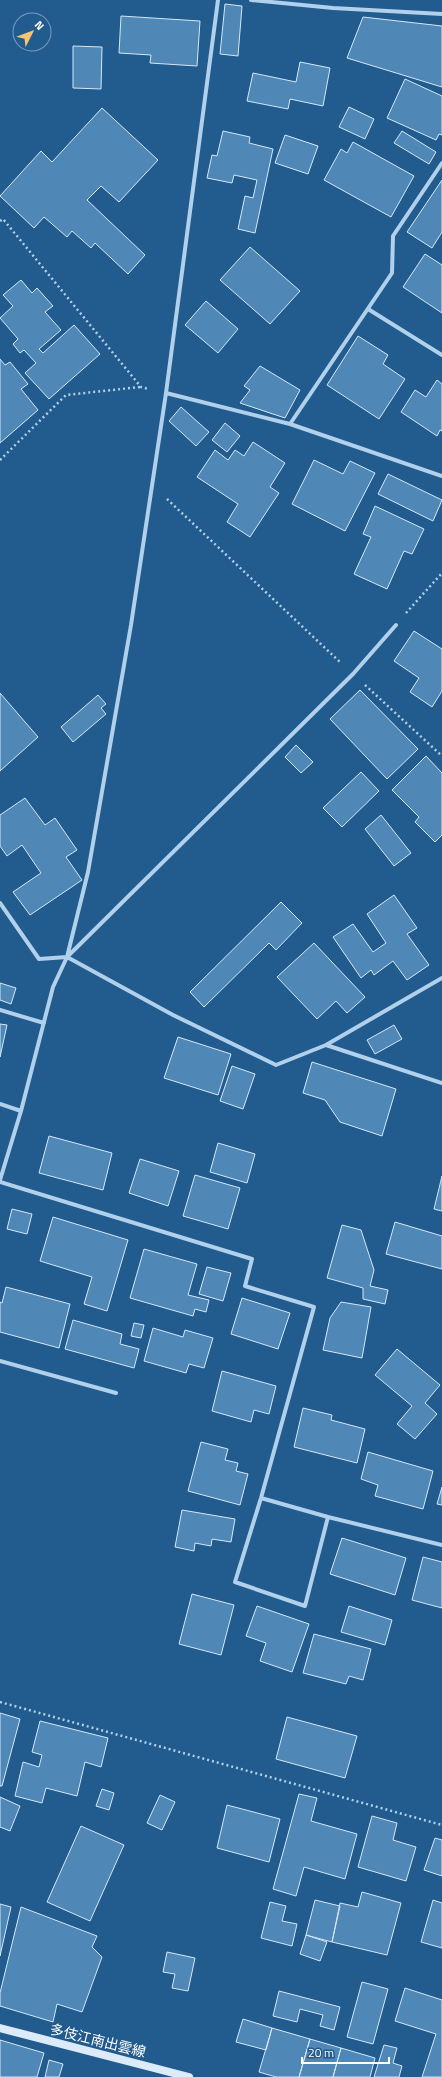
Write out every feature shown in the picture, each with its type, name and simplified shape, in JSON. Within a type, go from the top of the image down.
[{"type":"main road","name":"多伎江南出雲線","points":[[0,2028],[189,2077]]},
{"type":"street","points":[[218,0],[166,393],[131,625],[88,872],[67,957],[53,987],[21,1110],[0,1181],[252,1259],[245,1286],[314,1307],[261,1498],[235,1582],[305,1606],[328,1517]]},
{"type":"street","points":[[251,0],[333,8],[442,14]]},
{"type":"street","points":[[290,424],[392,273],[393,236],[442,163]]},
{"type":"street","points":[[368,309],[442,354]]},
{"type":"street","points":[[166,393],[290,424],[442,476]]},
{"type":"street","points":[[67,957],[353,674],[396,625]]},
{"type":"street","points":[[0,903],[39,959],[67,957],[172,1015],[276,1064],[326,1045],[442,978]]},
{"type":"street","points":[[0,1010],[44,1022]]},
{"type":"street","points":[[326,1045],[442,1083]]},
{"type":"street","points":[[0,1104],[21,1110]]},
{"type":"street","points":[[0,1361],[116,1393]]},
{"type":"street","points":[[261,1498],[328,1517],[442,1545]]},
{"type":"path","points":[[0,222],[3,219],[141,387]]},
{"type":"path","points":[[0,460],[66,395],[141,387],[166,393]]},
{"type":"path","points":[[152,485],[442,756]]},
{"type":"path","points":[[396,625],[442,573]]},
{"type":"path","points":[[0,1702],[442,1824]]},
{"type":"building","points":[[225,4],[242,6],[238,56],[220,54]]},
{"type":"building","points":[[121,16],[200,21],[197,66],[150,63],[151,55],[119,53]]},
{"type":"building","points":[[363,17],[442,26],[442,87],[347,58]]},
{"type":"building","points":[[73,46],[102,47],[101,89],[73,88]]},
{"type":"building","points":[[300,62],[330,68],[323,106],[290,99],[288,109],[247,101],[253,73],[296,82]]},
{"type":"building","points":[[405,79],[442,96],[442,135],[439,134],[436,140],[387,118]]},
{"type":"building","points":[[349,107],[374,119],[365,139],[339,127]]},
{"type":"building","points":[[102,108],[158,160],[119,202],[101,186],[87,200],[145,255],[128,274],[95,243],[91,248],[72,231],[67,237],[44,217],[34,228],[0,196],[41,151],[52,162]]},
{"type":"building","points":[[223,131],[250,137],[249,143],[273,149],[255,233],[238,229],[245,196],[253,198],[257,180],[234,175],[232,183],[207,178],[212,155],[217,156]]},
{"type":"building","points":[[402,131],[436,152],[429,164],[394,143]]},
{"type":"building","points":[[285,135],[318,146],[308,174],[275,163]]},
{"type":"building","points":[[353,142],[414,176],[391,217],[324,180],[341,149],[347,153]]},
{"type":"building","points":[[442,180],[442,232],[432,248],[407,232]]},
{"type":"building","points":[[250,247],[300,291],[270,324],[220,280]]},
{"type":"building","points":[[425,254],[442,265],[442,313],[403,287]]},
{"type":"building","points":[[21,280],[32,293],[37,288],[53,306],[45,312],[61,330],[39,349],[43,353],[74,325],[100,354],[49,399],[25,373],[36,363],[24,350],[20,353],[13,344],[18,339],[0,318],[13,306],[3,295]]},
{"type":"building","points":[[206,301],[238,329],[218,353],[185,325]]},
{"type":"building","points":[[358,336],[388,355],[383,364],[405,379],[379,419],[327,385]]},
{"type":"building","points":[[0,359],[5,365],[10,362],[28,384],[21,389],[38,410],[0,443]]},
{"type":"building","points":[[260,366],[300,390],[285,418],[240,403],[250,390],[244,386]]},
{"type":"building","points":[[437,380],[442,384],[442,431],[440,430],[437,436],[401,412],[415,390],[426,397]]},
{"type":"building","points":[[181,407],[209,432],[196,446],[169,421]]},
{"type":"building","points":[[225,423],[240,436],[227,452],[212,440]]},
{"type":"building","points":[[253,442],[285,463],[270,487],[279,493],[250,537],[227,522],[238,504],[197,477],[215,450],[228,460],[235,450],[244,456]]},
{"type":"building","points":[[314,460],[343,474],[350,461],[375,473],[345,531],[292,504]]},
{"type":"building","points":[[388,474],[442,500],[433,521],[378,494]]},
{"type":"building","points":[[375,506],[424,529],[412,554],[404,551],[387,589],[354,574],[371,537],[363,534]]},
{"type":"building","points":[[414,631],[442,649],[442,691],[432,707],[410,692],[419,678],[394,661]]},
{"type":"building","points":[[360,690],[418,749],[387,779],[330,719]]},
{"type":"building","points":[[0,693],[38,737],[0,771]]},
{"type":"building","points":[[98,695],[106,704],[101,708],[106,714],[73,742],[61,727]]},
{"type":"building","points":[[296,745],[313,762],[301,773],[285,757]]},
{"type":"building","points":[[426,756],[442,773],[442,835],[435,842],[415,822],[419,817],[392,790]]},
{"type":"building","points":[[361,772],[379,791],[342,827],[323,808]]},
{"type":"building","points":[[25,798],[45,825],[55,818],[77,850],[66,857],[82,880],[30,915],[13,892],[41,873],[22,845],[7,856],[0,846],[0,815]]},
{"type":"building","points":[[381,815],[411,853],[394,866],[365,829]]},
{"type":"building","points":[[394,895],[417,928],[407,934],[429,965],[407,980],[393,961],[374,975],[371,970],[361,978],[333,937],[353,924],[373,952],[386,943],[367,914]]},
{"type":"building","points":[[281,902],[302,923],[276,950],[269,943],[204,1007],[190,992]]},
{"type":"building","points":[[314,943],[365,997],[347,1013],[336,1001],[317,1019],[277,977]]},
{"type":"building","points":[[0,983],[16,988],[11,1004],[0,1000]]},
{"type":"building","points":[[0,1024],[7,1025],[0,1057]]},
{"type":"building","points":[[394,1025],[402,1039],[375,1054],[367,1040]]},
{"type":"building","points":[[178,1037],[231,1054],[218,1095],[164,1078]]},
{"type":"building","points":[[312,1062],[396,1089],[382,1136],[340,1122],[325,1100],[303,1093]]},
{"type":"building","points":[[232,1066],[255,1074],[243,1109],[220,1101]]},
{"type":"building","points":[[49,1136],[112,1153],[103,1190],[39,1173]]},
{"type":"building","points":[[218,1143],[255,1154],[247,1183],[210,1172]]},
{"type":"building","points":[[140,1159],[179,1171],[168,1206],[129,1193]]},
{"type":"building","points":[[195,1175],[240,1188],[228,1229],[183,1216]]},
{"type":"building","points":[[442,1176],[442,1211],[434,1209]]},
{"type":"building","points":[[12,1209],[32,1214],[27,1234],[7,1229]]},
{"type":"building","points":[[53,1217],[128,1240],[107,1311],[84,1304],[92,1277],[40,1261]]},
{"type":"building","points":[[395,1222],[442,1236],[442,1269],[386,1254]]},
{"type":"building","points":[[342,1225],[361,1230],[374,1270],[370,1286],[388,1290],[385,1304],[363,1299],[363,1288],[327,1278]]},
{"type":"building","points":[[144,1249],[197,1264],[188,1295],[209,1300],[206,1312],[195,1309],[193,1316],[130,1298]]},
{"type":"building","points":[[207,1267],[231,1273],[223,1301],[199,1294]]},
{"type":"building","points":[[6,1287],[70,1304],[59,1348],[0,1332],[0,1302],[2,1303]]},
{"type":"building","points":[[242,1298],[290,1313],[278,1349],[231,1334]]},
{"type":"building","points":[[341,1302],[371,1307],[362,1358],[323,1350],[330,1318]]},
{"type":"building","points":[[73,1320],[122,1334],[120,1344],[139,1349],[134,1368],[65,1349]]},
{"type":"building","points":[[134,1323],[144,1325],[141,1338],[131,1336]]},
{"type":"building","points":[[153,1328],[183,1337],[185,1330],[213,1338],[204,1368],[189,1364],[186,1373],[144,1361]]},
{"type":"building","points":[[397,1349],[440,1385],[425,1403],[437,1414],[415,1439],[397,1424],[412,1406],[375,1375]]},
{"type":"building","points":[[222,1371],[276,1386],[269,1414],[254,1410],[251,1422],[212,1411]]},
{"type":"building","points":[[303,1408],[332,1415],[331,1420],[365,1429],[357,1463],[294,1447]]},
{"type":"building","points":[[201,1442],[228,1449],[225,1460],[238,1463],[236,1471],[248,1474],[240,1505],[188,1491]]},
{"type":"building","points":[[368,1452],[433,1471],[423,1509],[375,1496],[378,1485],[361,1479]]},
{"type":"building","points":[[442,1487],[442,1505],[437,1504]]},
{"type":"building","points":[[182,1510],[235,1519],[231,1542],[212,1539],[211,1546],[195,1543],[194,1551],[175,1547]]},
{"type":"building","points":[[342,1538],[406,1558],[395,1595],[330,1574]]},
{"type":"building","points":[[423,1557],[442,1562],[442,1608],[412,1600]]},
{"type":"building","points":[[192,1594],[234,1605],[221,1655],[179,1644]]},
{"type":"building","points":[[257,1606],[309,1624],[292,1672],[260,1661],[266,1643],[246,1636]]},
{"type":"building","points":[[349,1606],[392,1620],[385,1645],[341,1632]]},
{"type":"building","points":[[314,1634],[371,1649],[363,1680],[349,1676],[346,1684],[303,1673]]},
{"type":"building","points":[[0,1713],[20,1719],[2,1786],[0,1786]]},
{"type":"building","points":[[287,1717],[357,1736],[345,1778],[276,1759]]},
{"type":"building","points":[[40,1721],[108,1738],[101,1767],[85,1762],[77,1796],[46,1788],[42,1803],[15,1796],[23,1762],[39,1767],[42,1755],[32,1752]]},
{"type":"building","points":[[102,1789],[114,1793],[109,1810],[96,1806]]},
{"type":"building","points":[[299,1794],[317,1798],[311,1821],[357,1834],[345,1879],[304,1867],[296,1896],[273,1889]]},
{"type":"building","points":[[160,1795],[175,1802],[162,1830],[147,1823]]},
{"type":"building","points":[[0,1797],[20,1806],[10,1831],[0,1827]]},
{"type":"building","points":[[227,1805],[280,1819],[269,1862],[217,1848]]},
{"type":"building","points":[[372,1816],[397,1823],[393,1840],[416,1847],[406,1881],[358,1867]]},
{"type":"building","points":[[81,1826],[124,1845],[90,1921],[47,1902]]},
{"type":"building","points":[[435,1838],[442,1840],[442,1876],[424,1870]]},
{"type":"building","points":[[362,1892],[401,1903],[387,1955],[332,1942],[340,1903],[358,1907]]},
{"type":"building","points":[[315,1900],[340,1906],[332,1942],[306,1935]]},
{"type":"building","points":[[433,1900],[442,1903],[442,1948],[421,1942]]},
{"type":"building","points":[[270,1902],[286,1906],[282,1921],[297,1924],[292,1946],[261,1938]]},
{"type":"building","points":[[0,1904],[11,1907],[0,1956]]},
{"type":"building","points":[[21,1907],[97,1936],[92,1947],[102,1957],[82,2012],[57,2004],[53,2022],[0,2006],[0,1993]]},
{"type":"building","points":[[306,1935],[327,1942],[320,1961],[300,1954]]},
{"type":"building","points":[[167,1952],[195,1958],[188,1991],[172,1988],[175,1974],[163,1972]]},
{"type":"building","points":[[362,1982],[388,1989],[373,2044],[347,2037]]},
{"type":"building","points":[[405,1988],[442,2000],[442,2077],[422,2077],[436,2034],[395,2021]]},
{"type":"building","points":[[279,1991],[340,2007],[334,2030],[320,2026],[323,2015],[300,2009],[297,2022],[273,2016]]},
{"type":"building","points":[[243,2019],[272,2028],[266,2050],[236,2042]]},
{"type":"building","points":[[272,2028],[310,2039],[299,2077],[276,2077],[259,2072]]},
{"type":"building","points":[[310,2039],[341,2048],[333,2077],[299,2077]]},
{"type":"building","points":[[0,2040],[44,2053],[37,2077],[0,2077]]},
{"type":"building","points":[[384,2045],[397,2048],[393,2063],[402,2066],[399,2077],[374,2077]]},
{"type":"building","points":[[341,2048],[375,2058],[370,2077],[333,2077]]},
{"type":"building","points":[[49,2060],[63,2064],[59,2077],[45,2077]]}]
